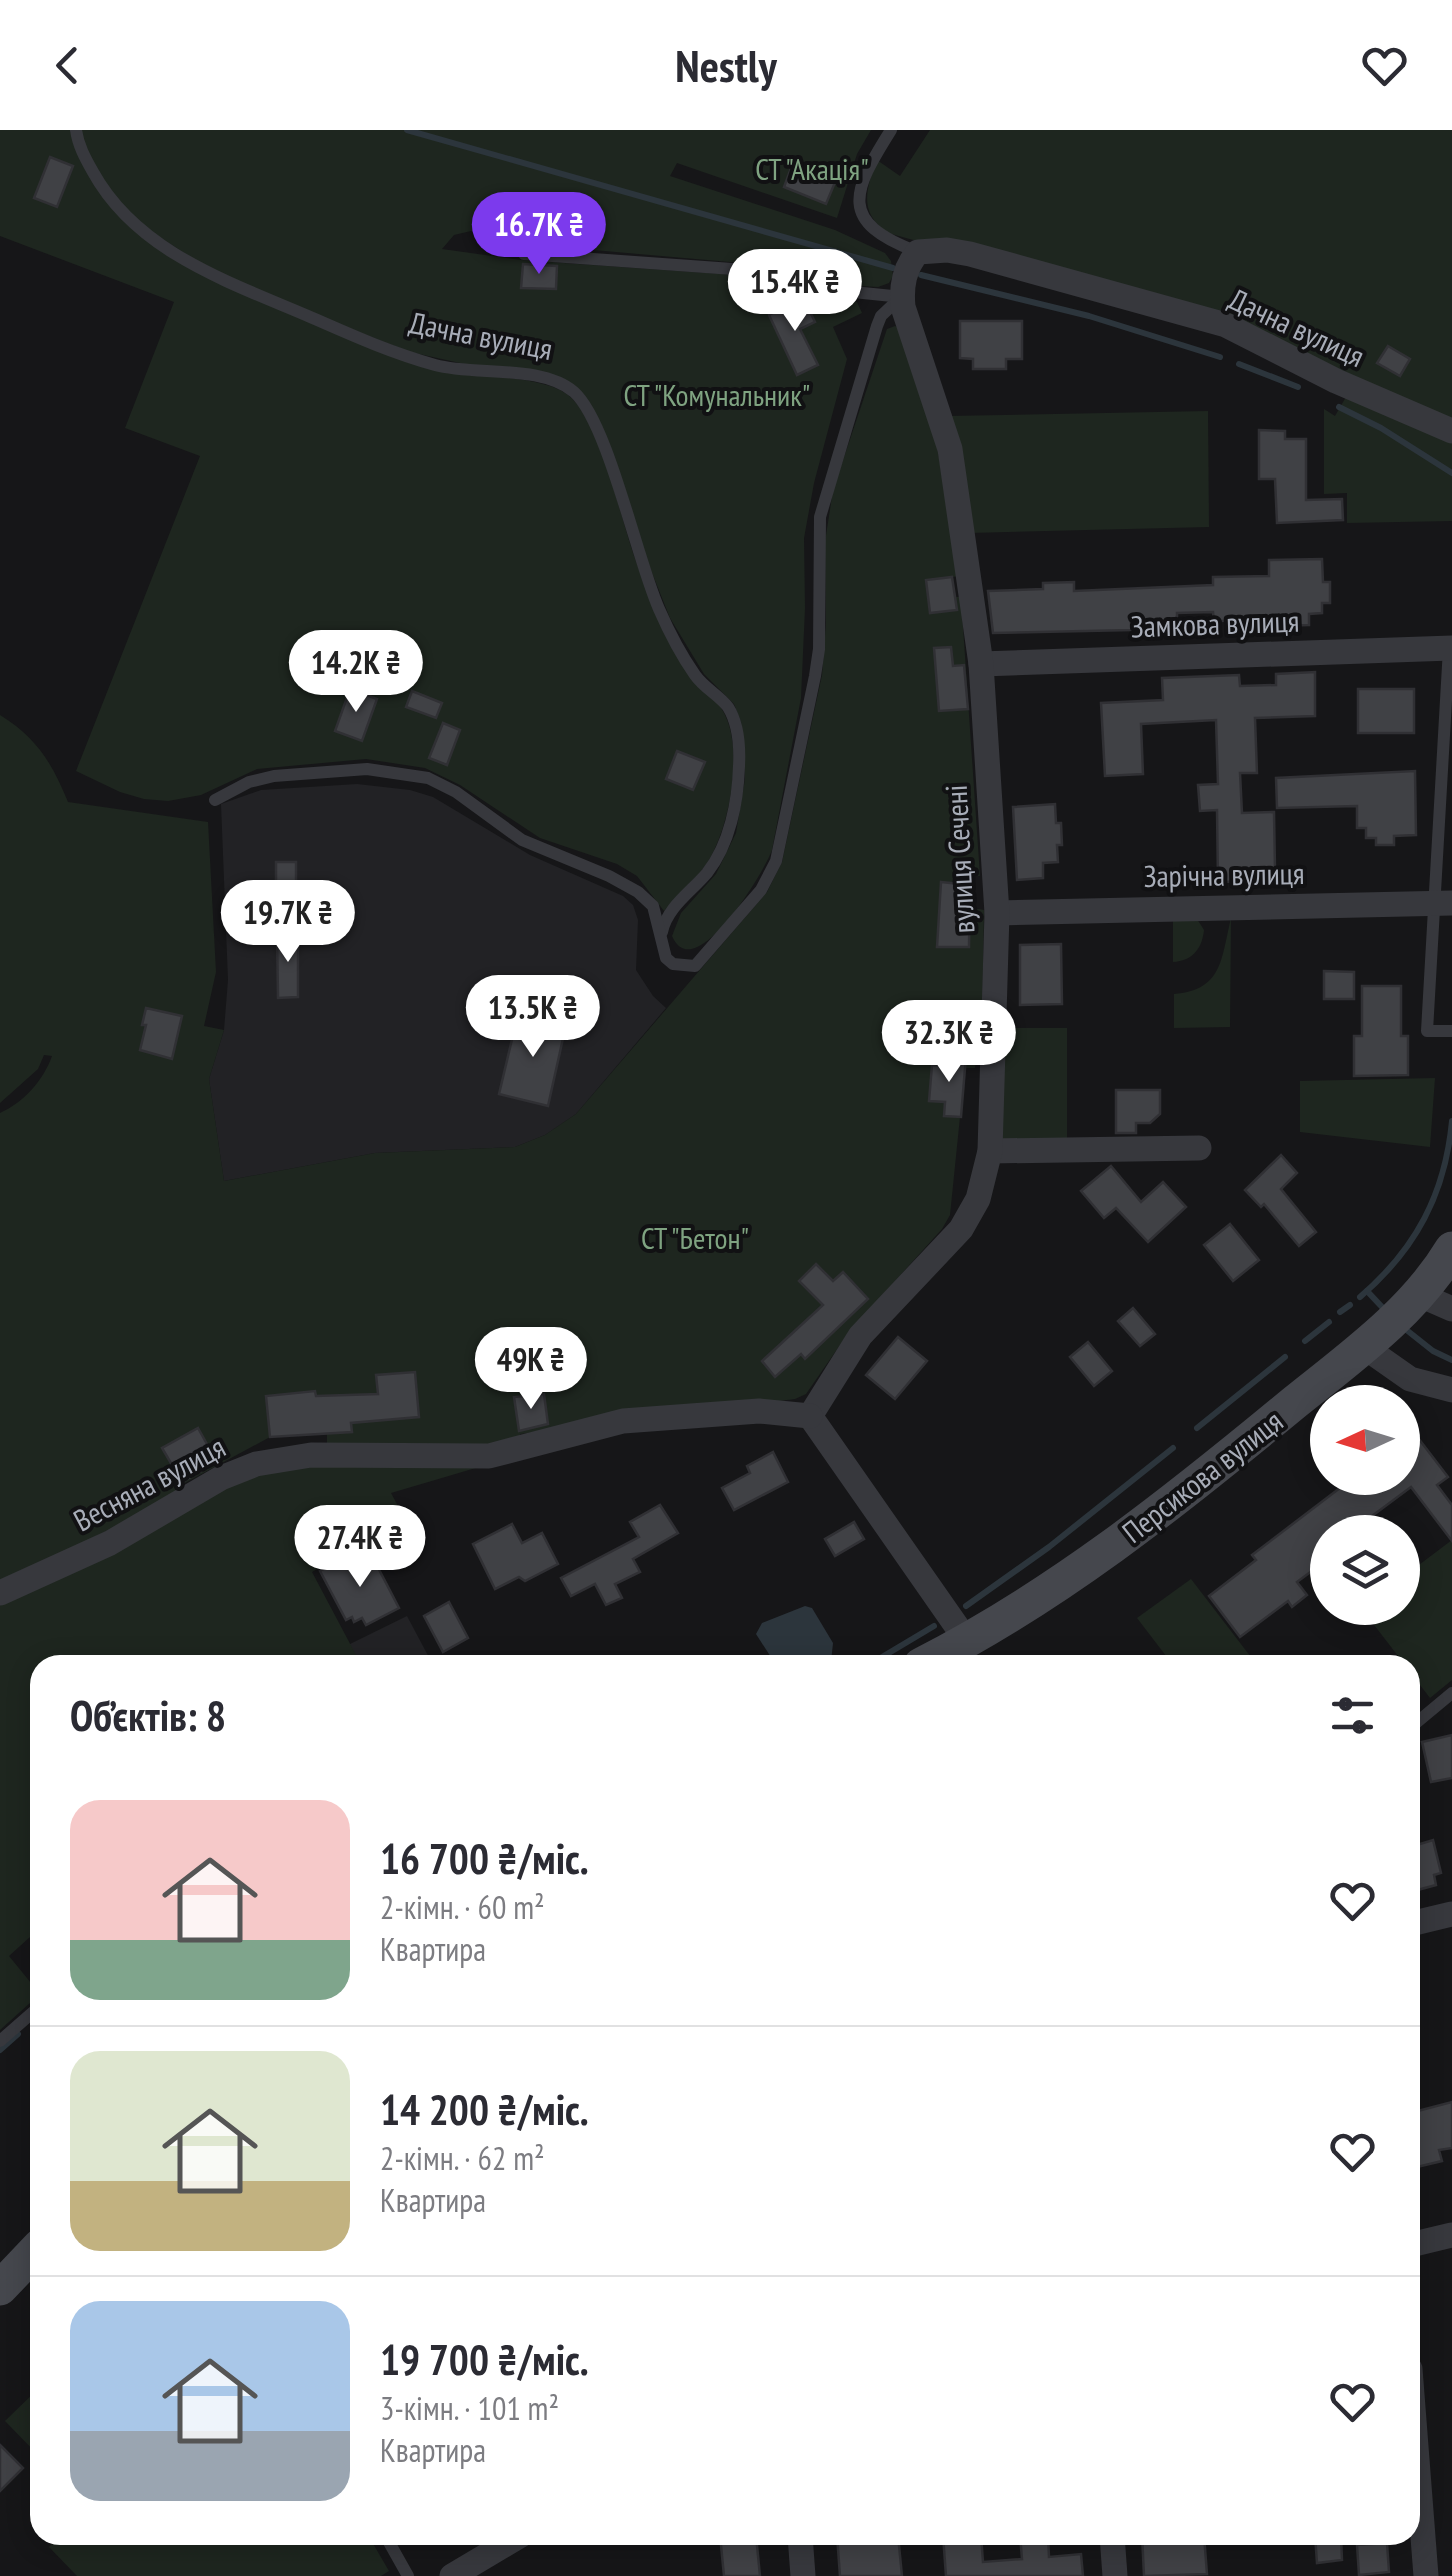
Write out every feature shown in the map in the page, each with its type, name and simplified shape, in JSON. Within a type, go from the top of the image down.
[{"type":"main road","name":"Персикова вулиця","points":[[941,1655],[1017,1611],[1159,1513],[1420,1295],[1452,1249]]},
{"type":"main road","points":[[0,2288],[30,2256]]},
{"type":"street","name":"Дачна вулиця","points":[[918,252],[947,250],[970,254],[1226,325],[1350,388],[1452,431]]},
{"type":"street","points":[[902,296],[910,262],[918,252]]},
{"type":"street","name":"вулиця Сечені","points":[[810,1416],[860,1336],[961,1228],[978,1199],[990,1151],[997,913],[981,664],[950,449],[902,296]]},
{"type":"street","name":"Замкова вулиця","points":[[981,664],[1450,648]]},
{"type":"street","name":"Зарічна вулиця","points":[[997,913],[1443,904]]},
{"type":"street","points":[[990,1151],[1200,1148]]},
{"type":"street","points":[[1420,1295],[1452,1309]]},
{"type":"street","points":[[1363,1346],[1410,1379],[1452,1390]]},
{"type":"street","name":"Весняна вулиця","points":[[0,1593],[110,1542],[221,1478],[280,1458],[341,1454],[465,1458],[511,1452],[623,1421],[759,1411],[810,1416]]},
{"type":"street","points":[[810,1416],[968,1642]]},
{"type":"street","points":[[1420,1922],[1452,1914]]},
{"type":"street","points":[[1420,2242],[1452,2234]]},
{"type":"street","points":[[1420,2498],[1426,2576]]},
{"type":"street","points":[[459,2574],[505,2545]]},
{"type":"street","points":[[801,2545],[803,2576]]},
{"type":"street","points":[[1113,2545],[1115,2576]]},
{"type":"lane","name":"Дачна вулиця","points":[[76,130],[88,163],[116,205],[154,239],[209,274],[387,349],[461,370],[540,377],[560,383],[583,403],[604,446],[658,608],[697,678],[727,706],[738,740],[738,785],[728,832],[709,871],[670,912],[664,923],[662,949]]},
{"type":"lane","name":"Дачна вулиця","points":[[890,130],[861,184],[860,206],[872,230],[884,240],[918,252]]},
{"type":"lane","points":[[524,254],[773,272],[834,290],[902,296]]},
{"type":"lane","points":[[216,800],[249,782],[274,776],[366,769],[428,778],[456,792],[536,848],[609,876],[638,892],[653,906],[666,958],[672,964],[695,966],[761,890],[776,861],[816,676],[820,518],[877,326],[887,309],[902,296]]},
{"type":"lane","points":[[1450,648],[1443,904],[1427,1031],[1452,1031]]},
{"type":"lane","points":[[1420,1720],[1452,1693]]},
{"type":"lane","points":[[0,2041],[30,2015]]},
{"type":"lane","points":[[391,2545],[408,2576]]},
{"type":"shaded area","points":[[357,784],[410,790],[433,797],[530,855],[623,896],[633,905],[638,920],[636,970],[666,1008],[576,1114],[545,1135],[515,1147],[375,1153],[224,1181],[209,1079],[224,1030],[228,980],[221,804],[261,790]]},
{"type":"shaded area","points":[[805,1606],[812,1608],[833,1643],[832,1655],[770,1655],[756,1634],[762,1623]]},
{"type":"shaded area","points":[[407,1616],[428,1655],[329,1655]]},
{"type":"green space","points":[[0,130],[70,130],[74,143],[150,241],[428,368],[540,383],[568,395],[580,408],[601,451],[647,588],[730,728],[734,766],[723,827],[709,860],[664,911],[637,876],[617,864],[540,838],[460,785],[425,768],[366,759],[257,769],[201,795],[168,801],[120,792],[76,771],[200,456],[125,428],[174,302],[0,236]]},
{"type":"green space","name":"СТ \"Комунальник\"","points":[[80,130],[871,130],[857,154],[837,218],[677,163],[670,176],[835,230],[885,253],[891,261],[893,276],[889,283],[878,287],[774,266],[537,245],[471,231],[454,235],[442,249],[521,260],[778,278],[857,302],[862,313],[833,327],[847,359],[814,483],[804,538],[801,698],[772,850],[743,901],[711,938],[696,948],[682,948],[672,936],[681,913],[716,874],[736,833],[745,779],[741,722],[734,704],[704,674],[670,618],[579,389],[410,352],[249,289],[209,269],[155,234],[119,204],[90,160]]},
{"type":"green space","points":[[930,130],[1452,130],[1452,421],[1278,341],[888,233],[868,209],[868,191],[877,160],[900,176]]},
{"type":"green space","name":"СТ \"Бетон\"","points":[[899,328],[935,433],[958,576],[953,577],[955,597],[961,597],[980,876],[972,877],[973,908],[984,910],[982,1025],[975,1068],[965,1068],[950,1215],[942,1229],[849,1332],[806,1394],[795,1399],[520,1434],[520,1442],[498,1447],[327,1446],[327,1433],[319,1432],[270,1437],[183,1484],[187,1492],[0,1583],[0,1113],[32,1090],[52,1056],[44,1055],[38,1069],[0,1103],[0,715],[42,752],[68,802],[208,822],[216,972],[204,1026],[224,1030],[209,1079],[224,1181],[375,1153],[515,1147],[545,1135],[576,1114],[767,892],[782,862],[822,675],[825,542],[833,490],[887,329]]},
{"type":"green space","points":[[1346,397],[1452,443],[1452,521],[1347,523],[1347,493],[1324,494],[1324,409],[1335,416]]},
{"type":"green space","points":[[1208,411],[1209,527],[969,533],[947,416]]},
{"type":"green space","points":[[1231,918],[1230,1027],[1174,1028],[1174,994],[1190,991],[1211,979],[1221,959]]},
{"type":"green space","points":[[1197,919],[1204,930],[1201,943],[1191,956],[1173,962],[1173,920]]},
{"type":"green space","points":[[1001,1028],[1067,1028],[1067,1142],[998,1144]]},
{"type":"green space","points":[[1435,1078],[1430,1147],[1300,1132],[1300,1081]]},
{"type":"green space","points":[[496,1462],[391,1493],[405,1519],[312,1572],[356,1655],[30,1655],[30,1937],[9,1956],[30,1982],[30,2003],[0,2030],[0,1598],[264,1466]]},
{"type":"green space","points":[[1452,1540],[1452,1680],[1430,1698],[1420,1685],[1420,1655],[1397,1655],[1374,1625],[1420,1625],[1420,1564]]},
{"type":"green space","points":[[1191,1579],[1249,1655],[1165,1655],[1137,1618]]},
{"type":"green space","points":[[30,2397],[30,2447],[5,2421]]},
{"type":"green space","points":[[374,2545],[389,2571],[381,2576],[77,2576],[49,2547]]},
{"type":"building","points":[[50,157],[73,166],[57,207],[34,198]]},
{"type":"building","points":[[793,163],[836,180],[826,204],[784,187]]},
{"type":"building","points":[[523,264],[557,266],[556,289],[521,288]]},
{"type":"building","points":[[803,298],[815,322],[800,329],[818,365],[797,375],[769,315]]},
{"type":"building","points":[[960,321],[1022,321],[1022,359],[1006,359],[1006,369],[973,369],[973,359],[960,358]]},
{"type":"building","points":[[1388,346],[1410,359],[1400,376],[1377,363]]},
{"type":"building","points":[[1259,430],[1285,431],[1285,439],[1306,439],[1306,500],[1342,499],[1343,520],[1277,523],[1275,479],[1259,479]]},
{"type":"building","points":[[1322,559],[1323,582],[1330,582],[1330,603],[1322,603],[1322,613],[1309,614],[1309,625],[1270,626],[1270,620],[1214,621],[1213,612],[1177,613],[1177,623],[1131,623],[1132,630],[993,633],[988,591],[1043,589],[1043,583],[1074,582],[1074,591],[1213,585],[1213,577],[1269,576],[1269,560]]},
{"type":"building","points":[[952,577],[957,610],[930,613],[926,580]]},
{"type":"building","points":[[951,647],[953,666],[964,665],[968,709],[939,711],[934,648]]},
{"type":"building","points":[[1315,672],[1315,716],[1255,718],[1257,773],[1240,773],[1242,813],[1274,812],[1275,868],[1256,868],[1256,881],[1218,882],[1217,810],[1200,811],[1198,785],[1218,784],[1216,720],[1141,724],[1143,774],[1105,776],[1101,703],[1163,700],[1162,678],[1239,675],[1240,686],[1276,685],[1276,674]]},
{"type":"building","points":[[350,689],[377,699],[362,741],[335,731]]},
{"type":"building","points":[[1358,689],[1414,689],[1414,733],[1358,733]]},
{"type":"building","points":[[412,691],[442,703],[436,718],[406,707]]},
{"type":"building","points":[[443,723],[460,730],[447,765],[429,758]]},
{"type":"building","points":[[677,751],[705,762],[693,790],[666,779]]},
{"type":"building","points":[[1415,771],[1416,835],[1394,836],[1394,845],[1376,845],[1376,838],[1366,838],[1366,828],[1357,828],[1357,806],[1277,808],[1276,778]]},
{"type":"building","points":[[1055,804],[1056,823],[1061,823],[1058,862],[1043,863],[1043,878],[1017,880],[1013,807]]},
{"type":"building","points":[[276,862],[296,862],[296,895],[276,895]]},
{"type":"building","points":[[941,882],[970,885],[969,947],[937,947]]},
{"type":"building","points":[[277,933],[298,933],[298,997],[278,998]]},
{"type":"building","points":[[1061,944],[1062,1004],[1020,1005],[1020,945]]},
{"type":"building","points":[[1324,971],[1354,972],[1354,999],[1324,999]]},
{"type":"building","points":[[1362,986],[1401,986],[1401,1036],[1408,1036],[1408,1075],[1354,1076],[1354,1036],[1362,1036]]},
{"type":"building","points":[[146,1008],[182,1016],[172,1059],[140,1050]]},
{"type":"building","points":[[518,1014],[566,1025],[548,1106],[499,1094]]},
{"type":"building","points":[[950,1054],[966,1056],[961,1117],[944,1116],[945,1102],[929,1101],[932,1065],[949,1066]]},
{"type":"building","points":[[1116,1090],[1160,1090],[1160,1114],[1150,1123],[1136,1123],[1136,1133],[1116,1133]]},
{"type":"building","points":[[1281,1155],[1297,1173],[1281,1189],[1316,1232],[1299,1246],[1264,1204],[1261,1207],[1245,1190]]},
{"type":"building","points":[[1111,1166],[1141,1202],[1163,1182],[1186,1207],[1148,1242],[1116,1208],[1104,1218],[1081,1191]]},
{"type":"building","points":[[1230,1224],[1259,1260],[1233,1281],[1204,1245]]},
{"type":"building","points":[[816,1264],[833,1281],[843,1272],[868,1299],[805,1359],[801,1354],[775,1377],[762,1361],[823,1305],[799,1281]]},
{"type":"building","points":[[1133,1308],[1155,1334],[1140,1346],[1118,1321]]},
{"type":"building","points":[[898,1337],[927,1361],[895,1399],[866,1375]]},
{"type":"building","points":[[1088,1342],[1112,1371],[1094,1386],[1070,1357]]},
{"type":"building","points":[[415,1372],[419,1417],[351,1423],[352,1432],[270,1437],[266,1396],[315,1391],[316,1396],[378,1394],[376,1375]]},
{"type":"building","points":[[544,1394],[548,1424],[519,1431],[514,1397]]},
{"type":"building","points":[[198,1428],[217,1462],[182,1482],[162,1448]]},
{"type":"building","points":[[1420,1440],[1448,1477],[1437,1485],[1452,1505],[1452,1541],[1417,1495]]},
{"type":"building","points":[[773,1452],[788,1482],[734,1510],[722,1488],[750,1473],[747,1466]]},
{"type":"building","points":[[1331,1495],[1400,1495],[1373,1515],[1310,1515],[1310,1572],[1297,1582],[1307,1595],[1292,1607],[1288,1601],[1240,1637],[1209,1596],[1256,1560],[1252,1555]]},
{"type":"building","points":[[660,1505],[678,1533],[633,1559],[640,1572],[615,1584],[622,1598],[606,1605],[595,1584],[571,1596],[561,1578],[639,1537],[630,1522]]},
{"type":"building","points":[[854,1522],[864,1539],[835,1556],[825,1539]]},
{"type":"building","points":[[512,1524],[522,1543],[542,1533],[558,1564],[525,1581],[519,1577],[495,1589],[473,1544]]},
{"type":"building","points":[[351,1555],[358,1568],[374,1560],[399,1608],[366,1625],[362,1618],[346,1620],[320,1571]]},
{"type":"building","points":[[449,1602],[468,1638],[443,1652],[424,1616]]},
{"type":"building","points":[[1452,1735],[1452,1778],[1431,1782],[1422,1742]]},
{"type":"building","points":[[1433,1840],[1441,1873],[1434,1875],[1436,1885],[1420,1889],[1420,1844]]},
{"type":"building","points":[[1452,2102],[1452,2148],[1439,2150],[1442,2161],[1420,2166],[1420,2110]]},
{"type":"building","points":[[0,2445],[23,2468],[0,2491]]},
{"type":"building","points":[[721,2545],[757,2545],[760,2576],[724,2576]]},
{"type":"building","points":[[838,2545],[899,2545],[902,2576],[840,2576]]},
{"type":"building","points":[[944,2545],[982,2545],[983,2562],[1022,2559],[1021,2545],[1048,2545],[1049,2557],[1081,2554],[1083,2576],[946,2576]]},
{"type":"building","points":[[1142,2545],[1205,2545],[1207,2574],[1144,2576]]},
{"type":"building","points":[[1316,2545],[1341,2545],[1342,2560],[1317,2563]]},
{"type":"building","points":[[1357,2545],[1387,2545],[1389,2572],[1359,2575]]},
{"type":"waterway","points":[[407,130],[893,268]]},
{"type":"waterway","points":[[921,275],[1089,316],[1220,357]]},
{"type":"waterway","points":[[1239,364],[1298,387]]},
{"type":"waterway","points":[[1339,407],[1381,428],[1452,473]]},
{"type":"waterway","points":[[1360,1297],[1397,1260],[1424,1218],[1443,1173],[1452,1121]]},
{"type":"waterway","points":[[1367,1291],[1382,1307]]},
{"type":"waterway","points":[[1340,1312],[1350,1305]]},
{"type":"waterway","points":[[1305,1341],[1329,1322]]},
{"type":"waterway","points":[[1404,1328],[1433,1351],[1452,1360]]},
{"type":"waterway","points":[[1197,1428],[1285,1357]]},
{"type":"waterway","points":[[966,1606],[1049,1547],[1173,1448]]},
{"type":"waterway","points":[[885,1655],[934,1626]]},
{"type":"waterway","points":[[0,2050],[18,2034]]},
{"type":"park label","name":"СТ \"Акація\"","points":[[812,168]]}]
